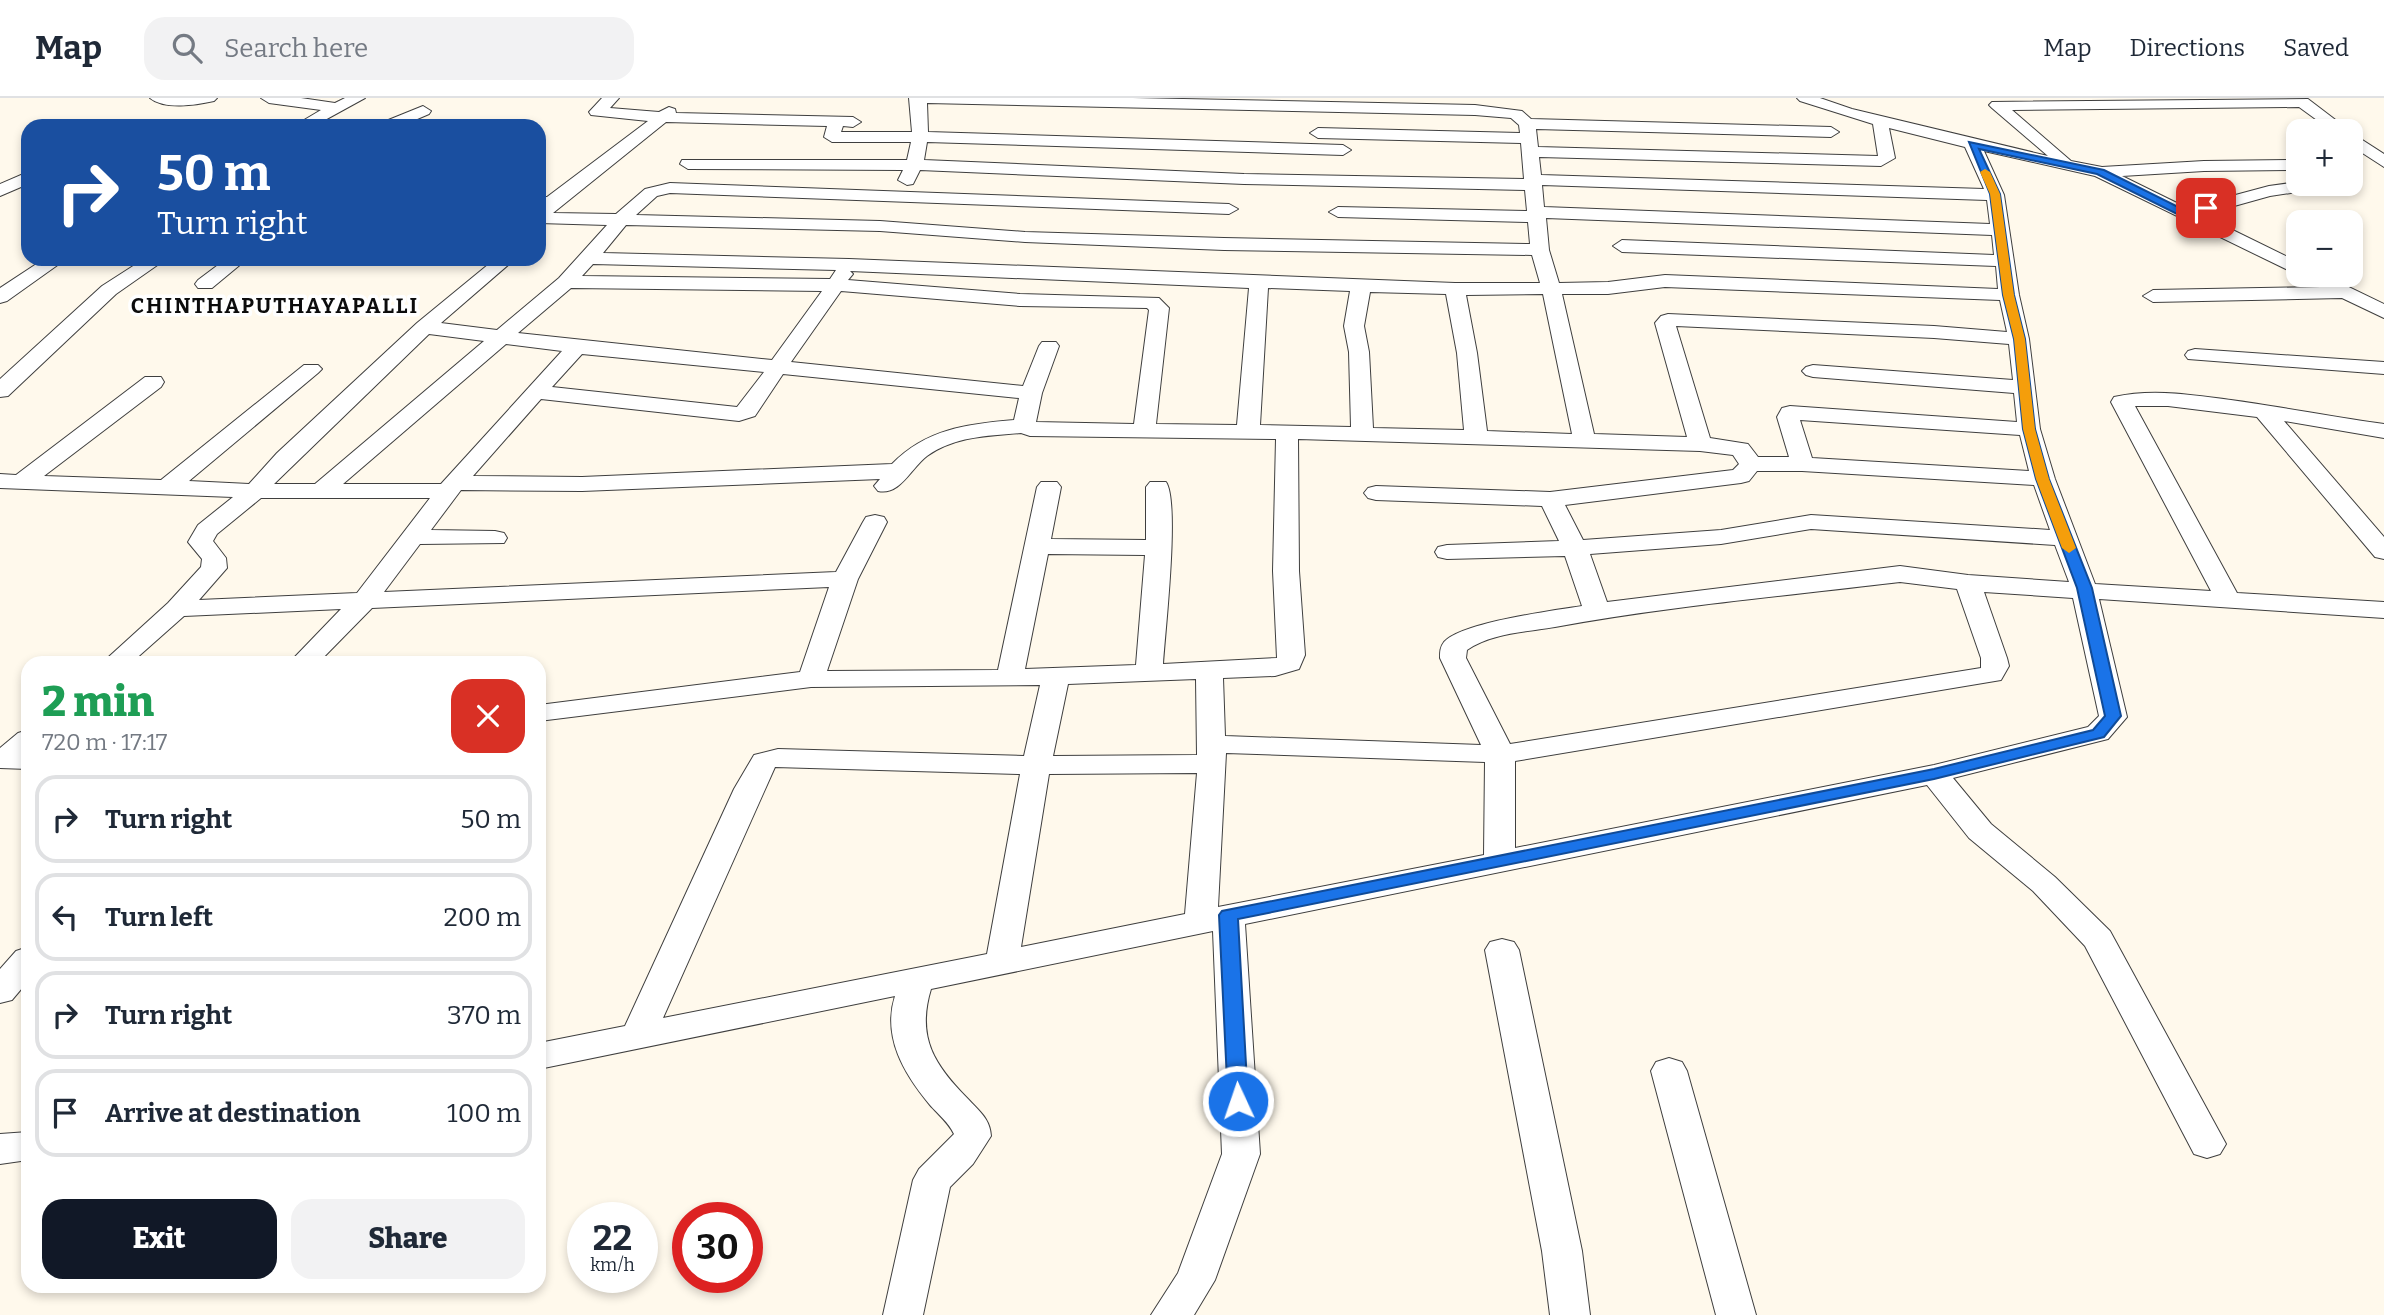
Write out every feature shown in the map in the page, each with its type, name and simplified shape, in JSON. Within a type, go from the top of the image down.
[{"type":"street","points":[[158,98],[192,101],[209,98]]},
{"type":"street","points":[[269,98],[338,108]]},
{"type":"street","points":[[316,119],[357,98]]},
{"type":"street","points":[[611,98],[597,112],[662,117],[836,122],[832,137],[921,129],[1071,141],[1254,118],[1346,103],[1516,114],[1528,138],[1540,250],[1584,439]]},
{"type":"street","points":[[534,393],[739,414],[747,411],[898,197],[915,165],[921,129],[918,98],[1088,99],[1254,118],[1343,142]]},
{"type":"street","points":[[1799,98],[1972,144],[2100,172],[2286,263]]},
{"type":"street","points":[[1071,141],[1088,99]]},
{"type":"street","points":[[1810,100],[1831,132],[1841,160]]},
{"type":"street","points":[[2069,165],[1997,105],[2300,100],[2326,119]]},
{"type":"street","points":[[1338,247],[1346,103]]},
{"type":"street","points":[[546,201],[680,104]]},
{"type":"street","points":[[404,119],[423,111]]},
{"type":"street","points":[[1224,244],[1229,209],[1244,179],[1254,118]]},
{"type":"street","points":[[1528,138],[1752,158],[1886,160],[1880,121]]},
{"type":"street","points":[[1280,131],[1343,142],[1742,130],[1831,132]]},
{"type":"street","points":[[1742,130],[1752,158]]},
{"type":"street","points":[[546,1055],[1934,774],[2098,733],[2113,716],[2084,588],[2043,479],[2029,429],[2019,339],[2009,295],[1995,194],[1972,144]]},
{"type":"street","points":[[2363,147],[2384,163]]},
{"type":"street","points":[[2363,164],[2384,163]]},
{"type":"street","points":[[688,164],[915,165],[1244,179],[1995,194]]},
{"type":"street","points":[[2100,172],[2204,166],[2286,165]]},
{"type":"street","points":[[0,191],[21,180]]},
{"type":"street","points":[[321,491],[566,282],[649,194],[670,188],[1229,209]]},
{"type":"street","points":[[2185,214],[2286,189]]},
{"type":"street","points":[[1338,212],[1536,215],[2000,230]]},
{"type":"street","points":[[546,219],[880,226],[1025,237],[1224,244],[1540,250]]},
{"type":"street","points":[[1622,246],[2005,261]]},
{"type":"street","points":[[591,258],[849,265],[1455,289],[1608,288],[1665,281],[2009,295]]},
{"type":"street","points":[[0,298],[47,266]]},
{"type":"street","points":[[0,391],[109,290],[146,266]]},
{"type":"street","points":[[205,284],[229,266]]},
{"type":"street","points":[[122,656],[177,609],[214,568],[214,558],[200,542],[207,530],[256,491],[285,458],[424,327],[498,266]]},
{"type":"street","points":[[566,282],[835,285],[1020,300],[1115,299],[1152,302],[1159,308],[1144,430]]},
{"type":"street","points":[[1248,432],[1259,282]]},
{"type":"street","points":[[1361,286],[1354,326],[1359,352],[1362,434]]},
{"type":"street","points":[[2336,287],[2384,312]]},
{"type":"street","points":[[1455,289],[1467,353],[1476,437]]},
{"type":"street","points":[[2153,296],[2355,296],[2384,301]]},
{"type":"street","points":[[1700,444],[1665,323],[1668,320],[1934,332],[2019,339]]},
{"type":"street","points":[[424,327],[577,347],[1031,393]]},
{"type":"street","points":[[1024,426],[1031,393],[1049,346]]},
{"type":"street","points":[[310,656],[364,601],[451,487],[577,347]]},
{"type":"street","points":[[2195,355],[2384,368]]},
{"type":"street","points":[[165,489],[311,369]]},
{"type":"street","points":[[1813,370],[2024,387]]},
{"type":"street","points":[[11,482],[153,382]]},
{"type":"street","points":[[2228,598],[2122,402],[2128,398],[2156,399],[2263,410],[2384,431]]},
{"type":"street","points":[[2263,410],[2384,552]]},
{"type":"street","points":[[1802,464],[1788,417],[1790,412],[2029,429]]},
{"type":"street","points":[[11,482],[165,489],[321,491],[891,479],[924,446],[936,439],[969,431],[1024,426],[1030,429],[1287,432],[1700,444],[1741,449],[1751,464]]},
{"type":"street","points":[[546,712],[811,679],[1010,678],[1275,668],[1289,663],[1292,655],[1286,571],[1287,432]]},
{"type":"street","points":[[1751,464],[1802,464],[2043,479]]},
{"type":"street","points":[[1376,493],[1550,499],[1741,476],[1751,464]]},
{"type":"street","points":[[1010,678],[1049,487]]},
{"type":"street","points":[[1149,672],[1160,520],[1158,487]]},
{"type":"street","points":[[1550,499],[1575,548],[1597,611]]},
{"type":"street","points":[[811,679],[845,579],[875,522]]},
{"type":"street","points":[[1447,552],[1575,548],[1721,537],[1811,522],[2065,538]]},
{"type":"street","points":[[411,537],[495,538]]},
{"type":"street","points":[[1037,546],[1158,548]]},
{"type":"street","points":[[1500,861],[1500,754],[1453,658],[1454,647],[1464,640],[1499,629],[1597,611],[1900,573],[1968,583],[2084,588],[2384,610]]},
{"type":"street","points":[[177,609],[845,579]]},
{"type":"street","points":[[638,1036],[764,761],[778,758],[1037,765],[1211,754],[1500,754],[1570,745],[1991,674],[1995,666],[1994,658],[1968,583]]},
{"type":"street","points":[[1171,1315],[1195,1280],[1241,1154],[1214,918],[1209,670]]},
{"type":"street","points":[[1002,963],[1056,675]]},
{"type":"street","points":[[1934,774],[1980,831],[2044,884],[2098,939],[2207,1144]]},
{"type":"street","points":[[1502,950],[1562,1251],[1570,1315]]},
{"type":"street","points":[[0,990],[21,967]]},
{"type":"street","points":[[903,1315],[932,1180],[960,1154],[973,1136],[972,1126],[926,1077],[912,1046],[907,1015],[918,981]]},
{"type":"street","points":[[1669,1071],[1736,1315]]},
{"type":"street","points":[[0,1149],[21,1147]]},
{"type":"slow traffic","points":[[1985,172],[1995,194],[2009,295],[2019,339],[2029,429],[2043,479],[2069,548]]},
{"type":"district","name":"CHINTHAPUTHAYAPALLI","points":[[275,306]]},
{"type":"route","points":[[1238,1101],[1228,915],[1934,774],[2098,733],[2113,716],[2084,588],[2043,479],[2029,429],[2019,339],[2009,295],[1995,194],[1972,144],[2100,172],[2185,214],[2206,208]]}]
